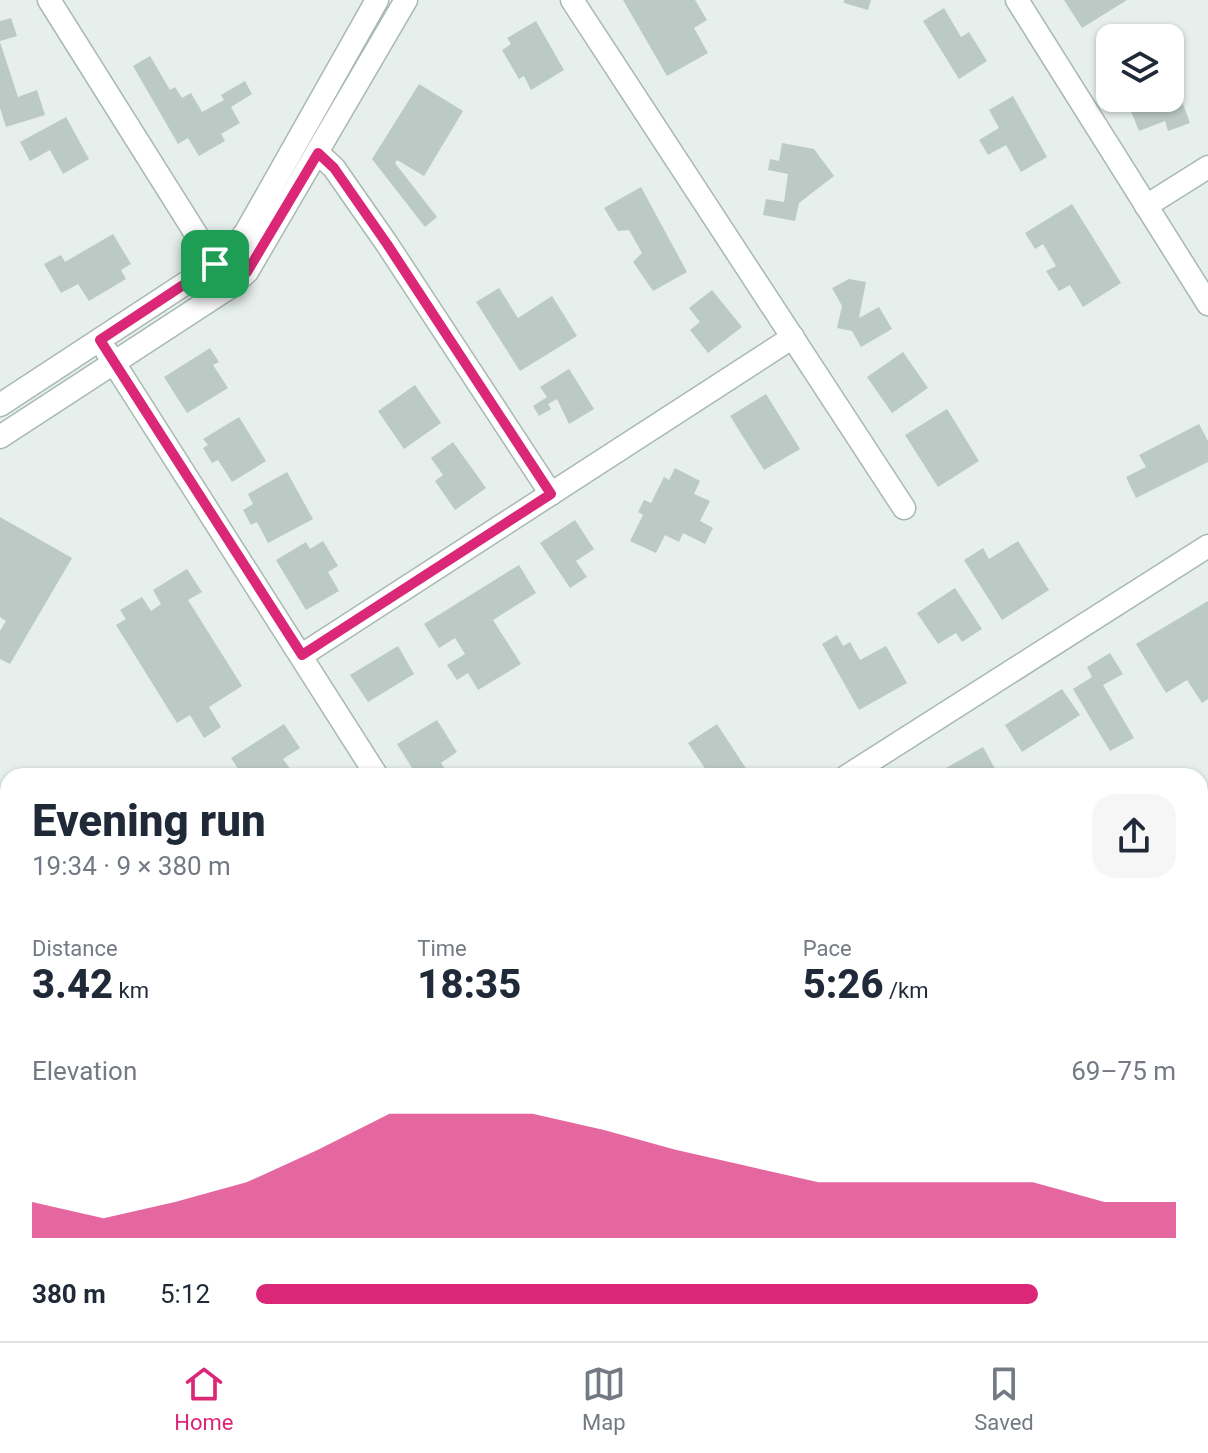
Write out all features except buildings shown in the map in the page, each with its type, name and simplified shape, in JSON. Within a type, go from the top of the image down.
[{"type":"street","points":[[49,0],[230,287]]},
{"type":"street","points":[[0,405],[232,250],[246,232],[377,0]]},
{"type":"street","points":[[0,437],[230,287],[247,272],[406,0]]},
{"type":"street","points":[[572,0],[904,508]]},
{"type":"street","points":[[1017,0],[1208,304]]},
{"type":"street","points":[[318,153],[334,168],[387,244],[551,494]]},
{"type":"street","points":[[1146,206],[1208,167]]},
{"type":"street","points":[[302,655],[793,337]]},
{"type":"street","points":[[100,340],[372,768]]},
{"type":"street","points":[[860,768],[1208,546]]},
{"type":"route","points":[[318,153],[334,168],[387,244],[551,494],[302,655],[100,340],[215,264],[230,287],[247,272],[318,153]]}]
